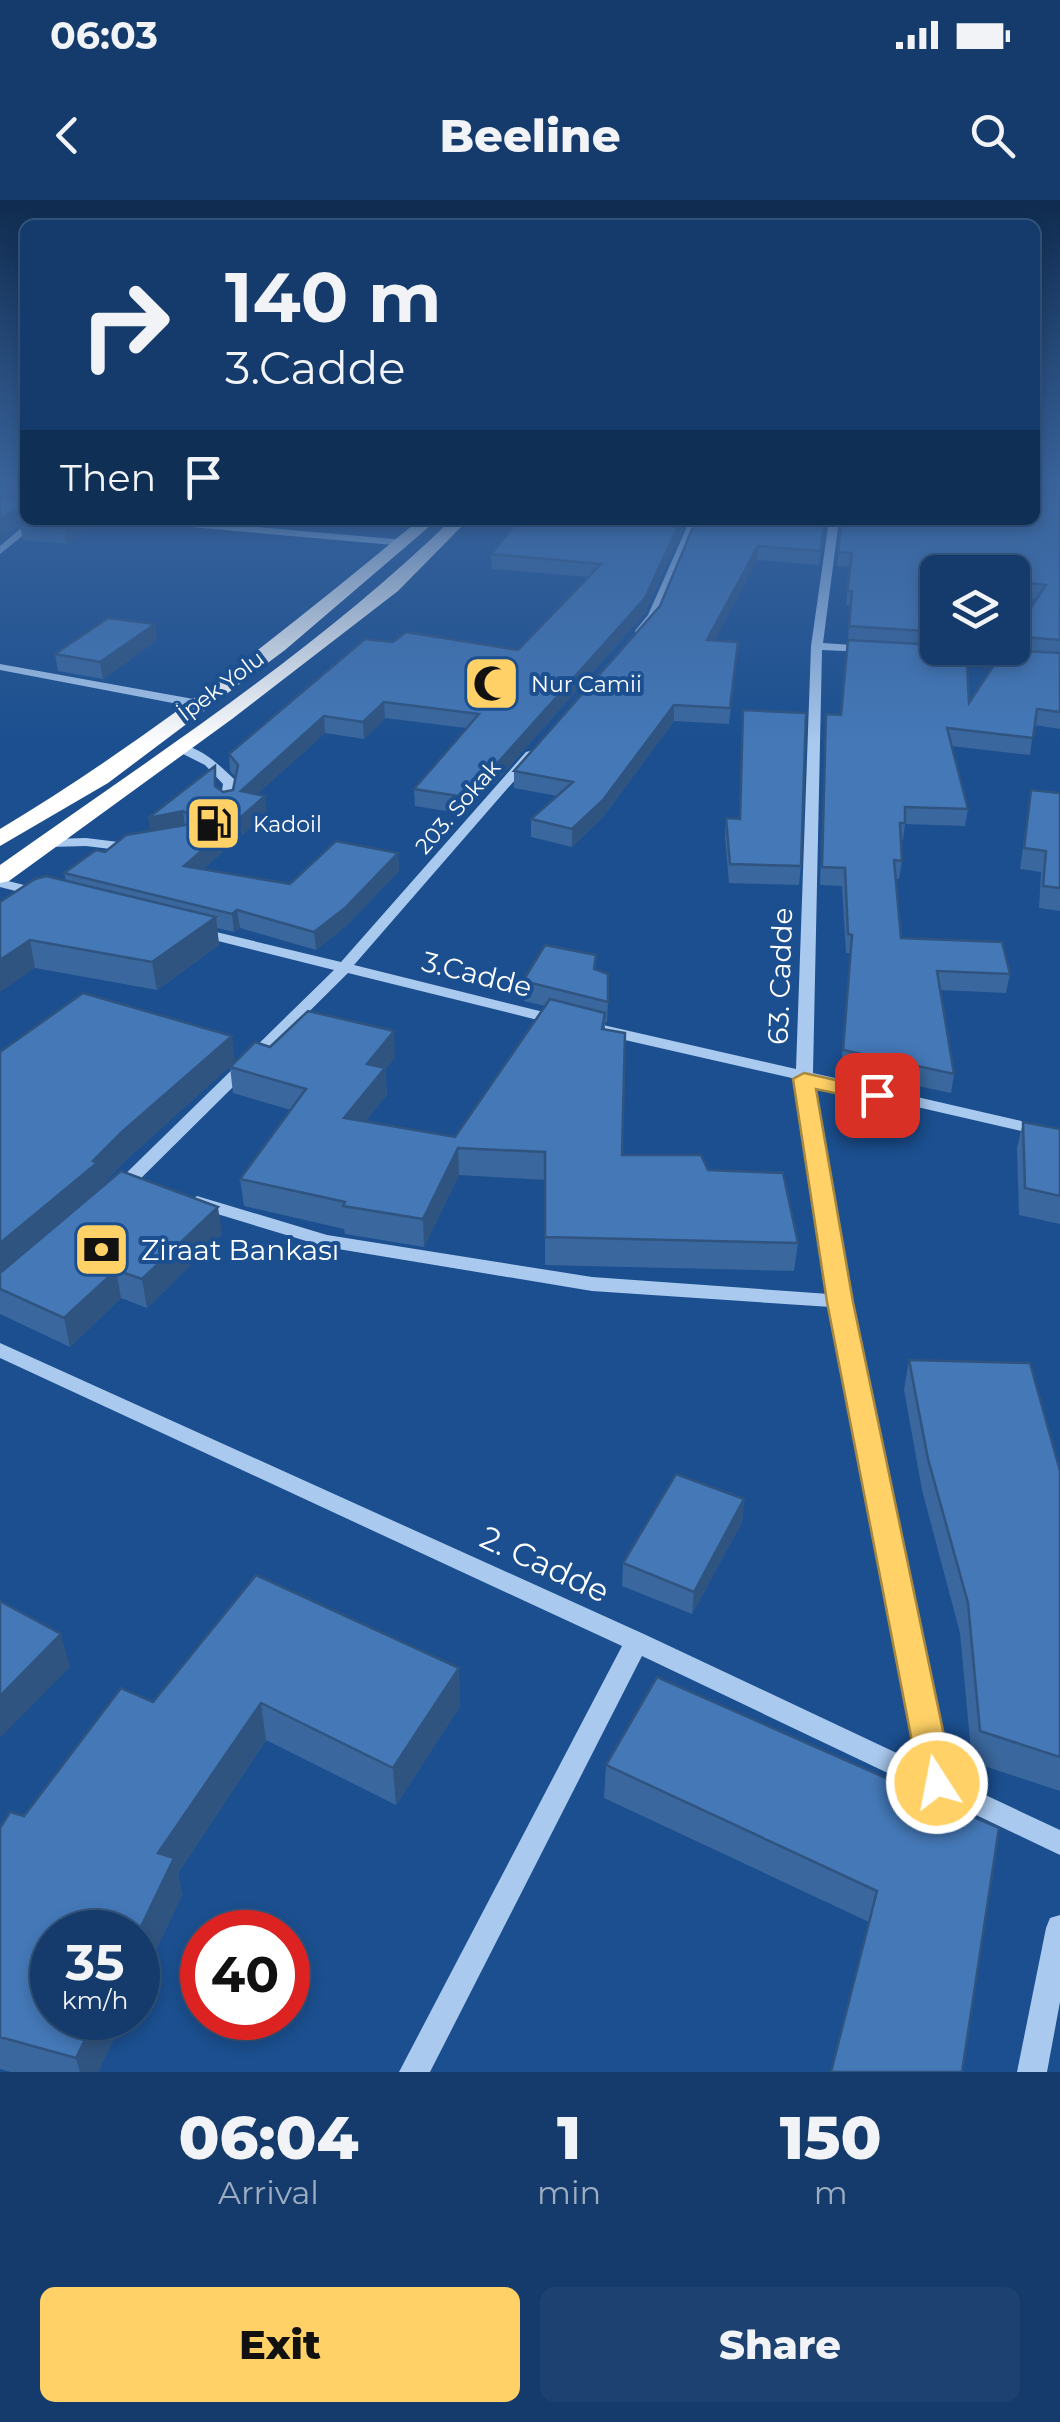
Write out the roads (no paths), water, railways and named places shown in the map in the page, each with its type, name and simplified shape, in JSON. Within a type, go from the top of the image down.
[{"type":"highway","points":[[0,839],[100,778],[370,570]]},
{"type":"highway","name":"İpek Yolu","points":[[0,880],[180,748],[409,570]]},
{"type":"street","points":[[627,645],[653,616],[673,570]]},
{"type":"street","name":"63. Cadde","points":[[827,570],[817,646],[804,1079],[840,1302],[937,1783]]},
{"type":"street","points":[[817,646],[873,650]]},
{"type":"street","points":[[1030,660],[1060,662]]},
{"type":"street","points":[[0,666],[200,704]]},
{"type":"street","points":[[0,682],[19,671]]},
{"type":"street","points":[[180,748],[209,762],[230,782],[227,802]]},
{"type":"street","name":"203. Sokak","points":[[100,1206],[138,1184],[344,968],[537,748]]},
{"type":"street","points":[[50,843],[86,842],[136,848],[155,845]]},
{"type":"street","points":[[0,880],[57,898]]},
{"type":"street","name":"3.Cadde","points":[[172,926],[574,1024]]},
{"type":"street","points":[[593,1028],[1060,1135]]},
{"type":"street","points":[[183,1198],[326,1240],[592,1284],[840,1302]]},
{"type":"street","name":"2. Cadde","points":[[0,1350],[637,1642],[1060,1842]]},
{"type":"street","points":[[414,2072],[637,1642]]},
{"type":"street","points":[[1032,2072],[1060,1928]]},
{"type":"place","name":"Nur Camii","points":[[492,684]]},
{"type":"place","name":"Kadoil","points":[[214,824]]},
{"type":"place","name":"Ziraat Bankası","points":[[102,1250]]}]
